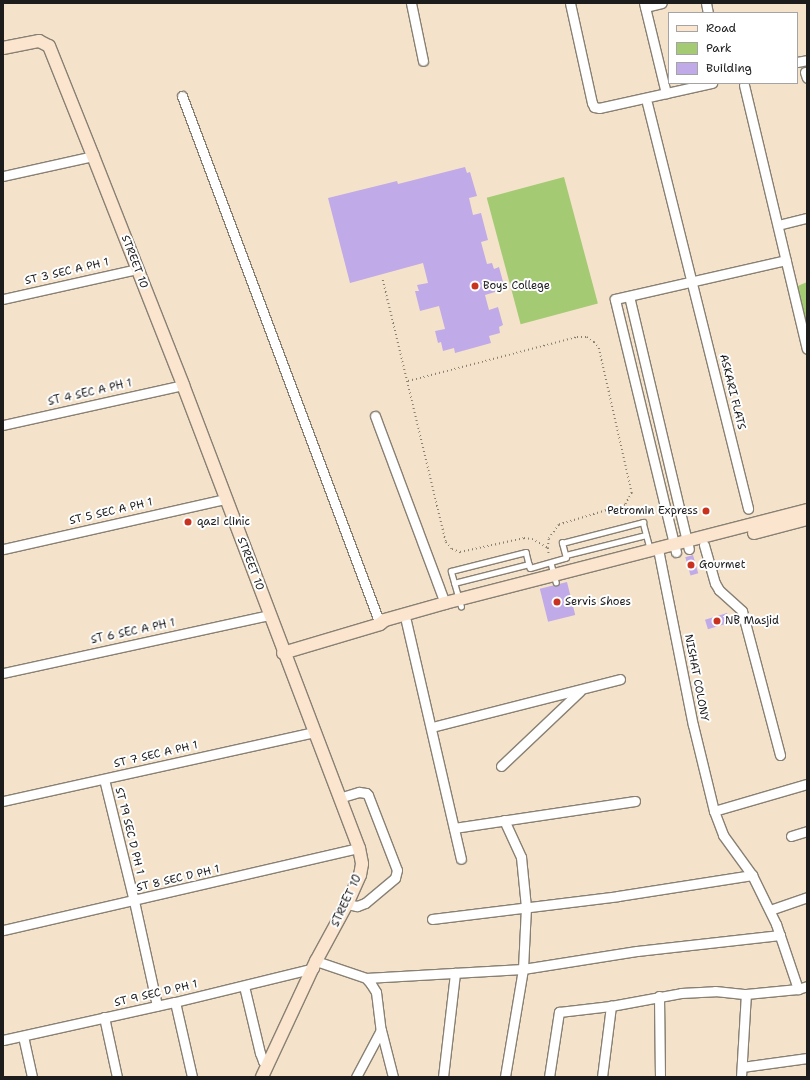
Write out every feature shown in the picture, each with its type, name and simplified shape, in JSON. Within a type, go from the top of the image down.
[{"type":"street","points":[[411,3],[423,62]]},
{"type":"street","points":[[570,3],[594,107],[600,108],[707,84]]},
{"type":"street","points":[[662,3],[644,5],[666,93]]},
{"type":"street","name":"STREET 10","points":[[3,48],[39,41],[49,46],[182,385],[283,653],[359,848],[362,864],[360,875],[347,904],[315,965],[262,1077]]},
{"type":"street","points":[[744,85],[786,260],[805,328],[807,349]]},
{"type":"street","points":[[182,96],[380,624]]},
{"type":"street","name":"ASKARI FLATS","points":[[647,103],[748,509]]},
{"type":"street","points":[[3,176],[93,156]]},
{"type":"street","points":[[778,224],[807,218]]},
{"type":"street","points":[[675,548],[615,299],[786,260]]},
{"type":"street","name":"ST 3 SEC A PH 1","points":[[3,299],[137,269]]},
{"type":"street","points":[[629,296],[688,545]]},
{"type":"street","name":"ST 4 SEC A PH 1","points":[[3,425],[182,385]]},
{"type":"street","points":[[375,416],[446,603]]},
{"type":"street","points":[[644,419],[657,416]]},
{"type":"street","name":"ST 5 SEC A PH 1","points":[[3,549],[225,499]]},
{"type":"street","points":[[380,624],[387,626],[406,621],[460,603],[688,545],[807,510]]},
{"type":"street","points":[[688,545],[704,545],[807,519]]},
{"type":"street","points":[[704,545],[715,583],[719,590],[742,611],[780,755]]},
{"type":"street","name":"NISHAT COLONY","points":[[549,1077],[559,1012],[610,1006],[681,993],[708,992],[746,994],[802,988],[770,910],[752,875],[723,835],[714,810],[693,725],[656,552]]},
{"type":"street","points":[[283,653],[380,624],[385,620],[446,603],[460,603]]},
{"type":"street","name":"ST 6 SEC A PH 1","points":[[3,673],[269,615]]},
{"type":"street","points":[[406,621],[432,727],[461,859]]},
{"type":"street","points":[[432,727],[620,679]]},
{"type":"street","points":[[501,766],[581,690]]},
{"type":"street","name":"ST 7 SEC A PH 1","points":[[3,801],[314,732]]},
{"type":"street","name":"ST 19 SEC D PH 1","points":[[104,779],[134,901],[157,1006]]},
{"type":"street","points":[[714,810],[807,784]]},
{"type":"street","points":[[340,798],[359,792],[366,792],[397,870],[394,878],[365,902],[356,906],[347,904]]},
{"type":"street","points":[[454,828],[635,801]]},
{"type":"street","points":[[504,820],[521,856],[526,907],[523,969],[505,1077]]},
{"type":"street","points":[[791,836],[807,831]]},
{"type":"street","name":"ST 8 SEC D PH 1","points":[[3,930],[359,848]]},
{"type":"street","points":[[432,919],[618,896],[752,875]]},
{"type":"street","points":[[770,910],[807,897]]},
{"type":"street","points":[[315,965],[366,978],[523,969],[637,951],[780,935]]},
{"type":"street","name":"ST 9 SEC D PH 1","points":[[3,1040],[244,986],[315,965]]},
{"type":"street","points":[[443,1077],[455,973]]},
{"type":"street","points":[[366,978],[376,992],[381,1030],[393,1077]]},
{"type":"street","points":[[244,986],[260,1053],[263,1061],[268,1064]]},
{"type":"street","points":[[741,1077],[746,994]]},
{"type":"street","points":[[659,996],[660,1077]]},
{"type":"street","points":[[175,1002],[192,1077]]},
{"type":"street","points":[[602,1077],[610,1006]]},
{"type":"street","points":[[104,1018],[117,1077]]},
{"type":"street","points":[[356,1077],[381,1030]]},
{"type":"street","points":[[23,1036],[32,1077]]},
{"type":"street","points":[[742,1067],[807,1058]]},
{"type":"lane","points":[[566,555],[562,543],[643,522],[646,535],[656,552]]},
{"type":"lane","points":[[460,603],[451,570],[526,552],[530,568],[566,558],[566,555],[646,535]]},
{"type":"lane","points":[[551,563],[555,579]]},
{"type":"lane","points":[[454,583],[529,564]]},
{"type":"path","points":[[383,280],[446,542],[452,550],[460,552],[524,538],[539,542],[548,548]]},
{"type":"path","points":[[408,381],[577,337],[587,337],[594,342],[600,356],[632,493],[625,505],[559,525],[549,539],[548,548],[551,563]]},
{"type":"green space","points":[[564,177],[598,304],[521,324],[487,198]]},
{"type":"green space","points":[[807,282],[807,321],[801,322],[793,288]]},
{"type":"building","points":[[465,167],[467,173],[470,172],[477,196],[469,198],[473,215],[481,213],[488,240],[481,242],[487,264],[492,263],[494,269],[499,267],[505,289],[485,295],[489,310],[498,307],[503,325],[499,327],[500,333],[489,336],[491,343],[455,353],[454,348],[443,351],[441,342],[438,343],[435,331],[445,329],[439,306],[420,311],[415,291],[419,291],[417,285],[428,283],[423,263],[350,283],[328,198],[397,181],[398,184]]},
{"type":"building","name":"Gourmet","points":[[693,555],[698,573],[691,575],[685,557]]},
{"type":"building","name":"Servis Shoes","points":[[567,582],[575,615],[548,622],[540,589]]},
{"type":"building","name":"NB Masjid","points":[[727,613],[730,623],[708,629],[705,620]]},
{"type":"place","name":"Boys College","points":[[475,286]]},
{"type":"place","name":"Petromin Express","points":[[706,511]]},
{"type":"place","name":"qazi clinic","points":[[188,522]]},
{"type":"place","name":"Gourmet","points":[[691,565]]},
{"type":"place","name":"Servis Shoes","points":[[557,602]]},
{"type":"place","name":"NB Masjid","points":[[717,621]]}]
